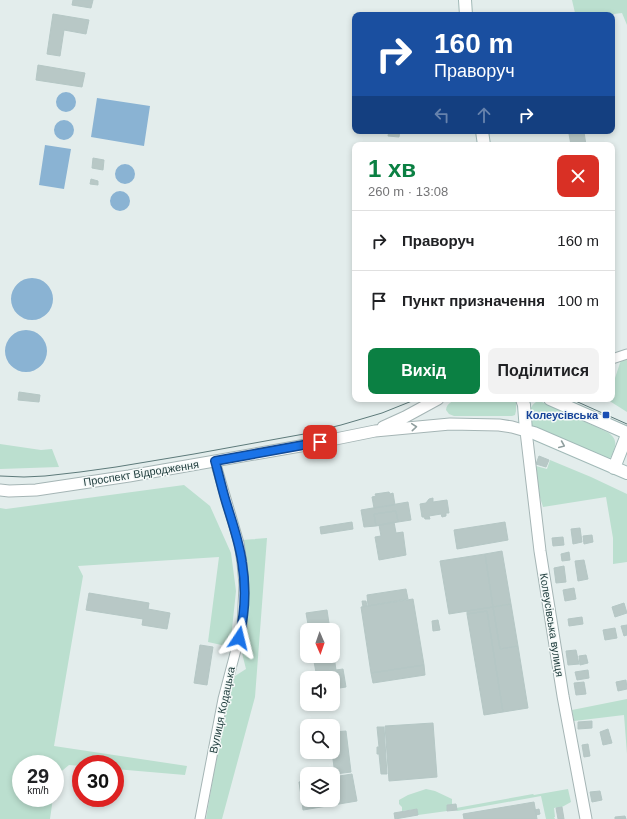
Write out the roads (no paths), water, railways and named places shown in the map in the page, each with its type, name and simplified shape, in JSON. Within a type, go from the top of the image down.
[{"type":"main road","points":[[465,0],[466,12]]},
{"type":"main road","points":[[523,402],[526,431]]},
{"type":"main road","points":[[557,402],[627,434],[614,468]]},
{"type":"main road","name":"Проспект Відродження","points":[[526,431],[534,433],[627,473]]},
{"type":"street","points":[[615,358],[627,354]]},
{"type":"street","name":"Проспект Відродження","points":[[375,431],[432,402]]},
{"type":"street","name":"Проспект Відродження","points":[[0,490],[36,490],[129,476],[375,431],[450,424],[499,425],[526,431]]},
{"type":"street","name":"Колеусівська вулиця","points":[[526,431],[540,551],[563,696],[586,819]]},
{"type":"street","name":"Вулиця Кодацька","points":[[200,819],[223,699],[242,627],[244,606],[244,585],[239,543],[215,461]]},
{"type":"water","points":[[66,92],[73,95],[76,102],[73,109],[66,112],[59,109],[56,102],[59,95]]},
{"type":"water","points":[[97,98],[150,106],[144,146],[91,137]]},
{"type":"water","points":[[64,120],[71,123],[74,130],[71,137],[64,140],[57,137],[54,130],[57,123]]},
{"type":"water","points":[[45,145],[71,149],[64,189],[39,185]]},
{"type":"water","points":[[125,164],[132,167],[135,174],[132,181],[125,184],[118,181],[115,174],[118,167]]},
{"type":"water","points":[[120,191],[127,194],[130,201],[127,208],[120,211],[113,208],[110,201],[113,194]]},
{"type":"water","points":[[28,278],[36,278],[44,281],[50,287],[53,299],[50,311],[44,317],[36,320],[28,320],[20,317],[14,311],[11,303],[11,295],[14,287],[20,281]]},
{"type":"water","points":[[22,330],[30,330],[38,333],[44,339],[47,351],[44,363],[38,369],[30,372],[22,372],[14,369],[8,363],[5,355],[5,347],[8,339],[14,333]]},
{"type":"tram line","points":[[0,476],[45,476],[116,467],[194,454],[304,434],[382,413],[410,402]]},
{"type":"tram line","points":[[578,402],[627,424]]},
{"type":"place","name":"Колеусівська","points":[[606,415]]}]
